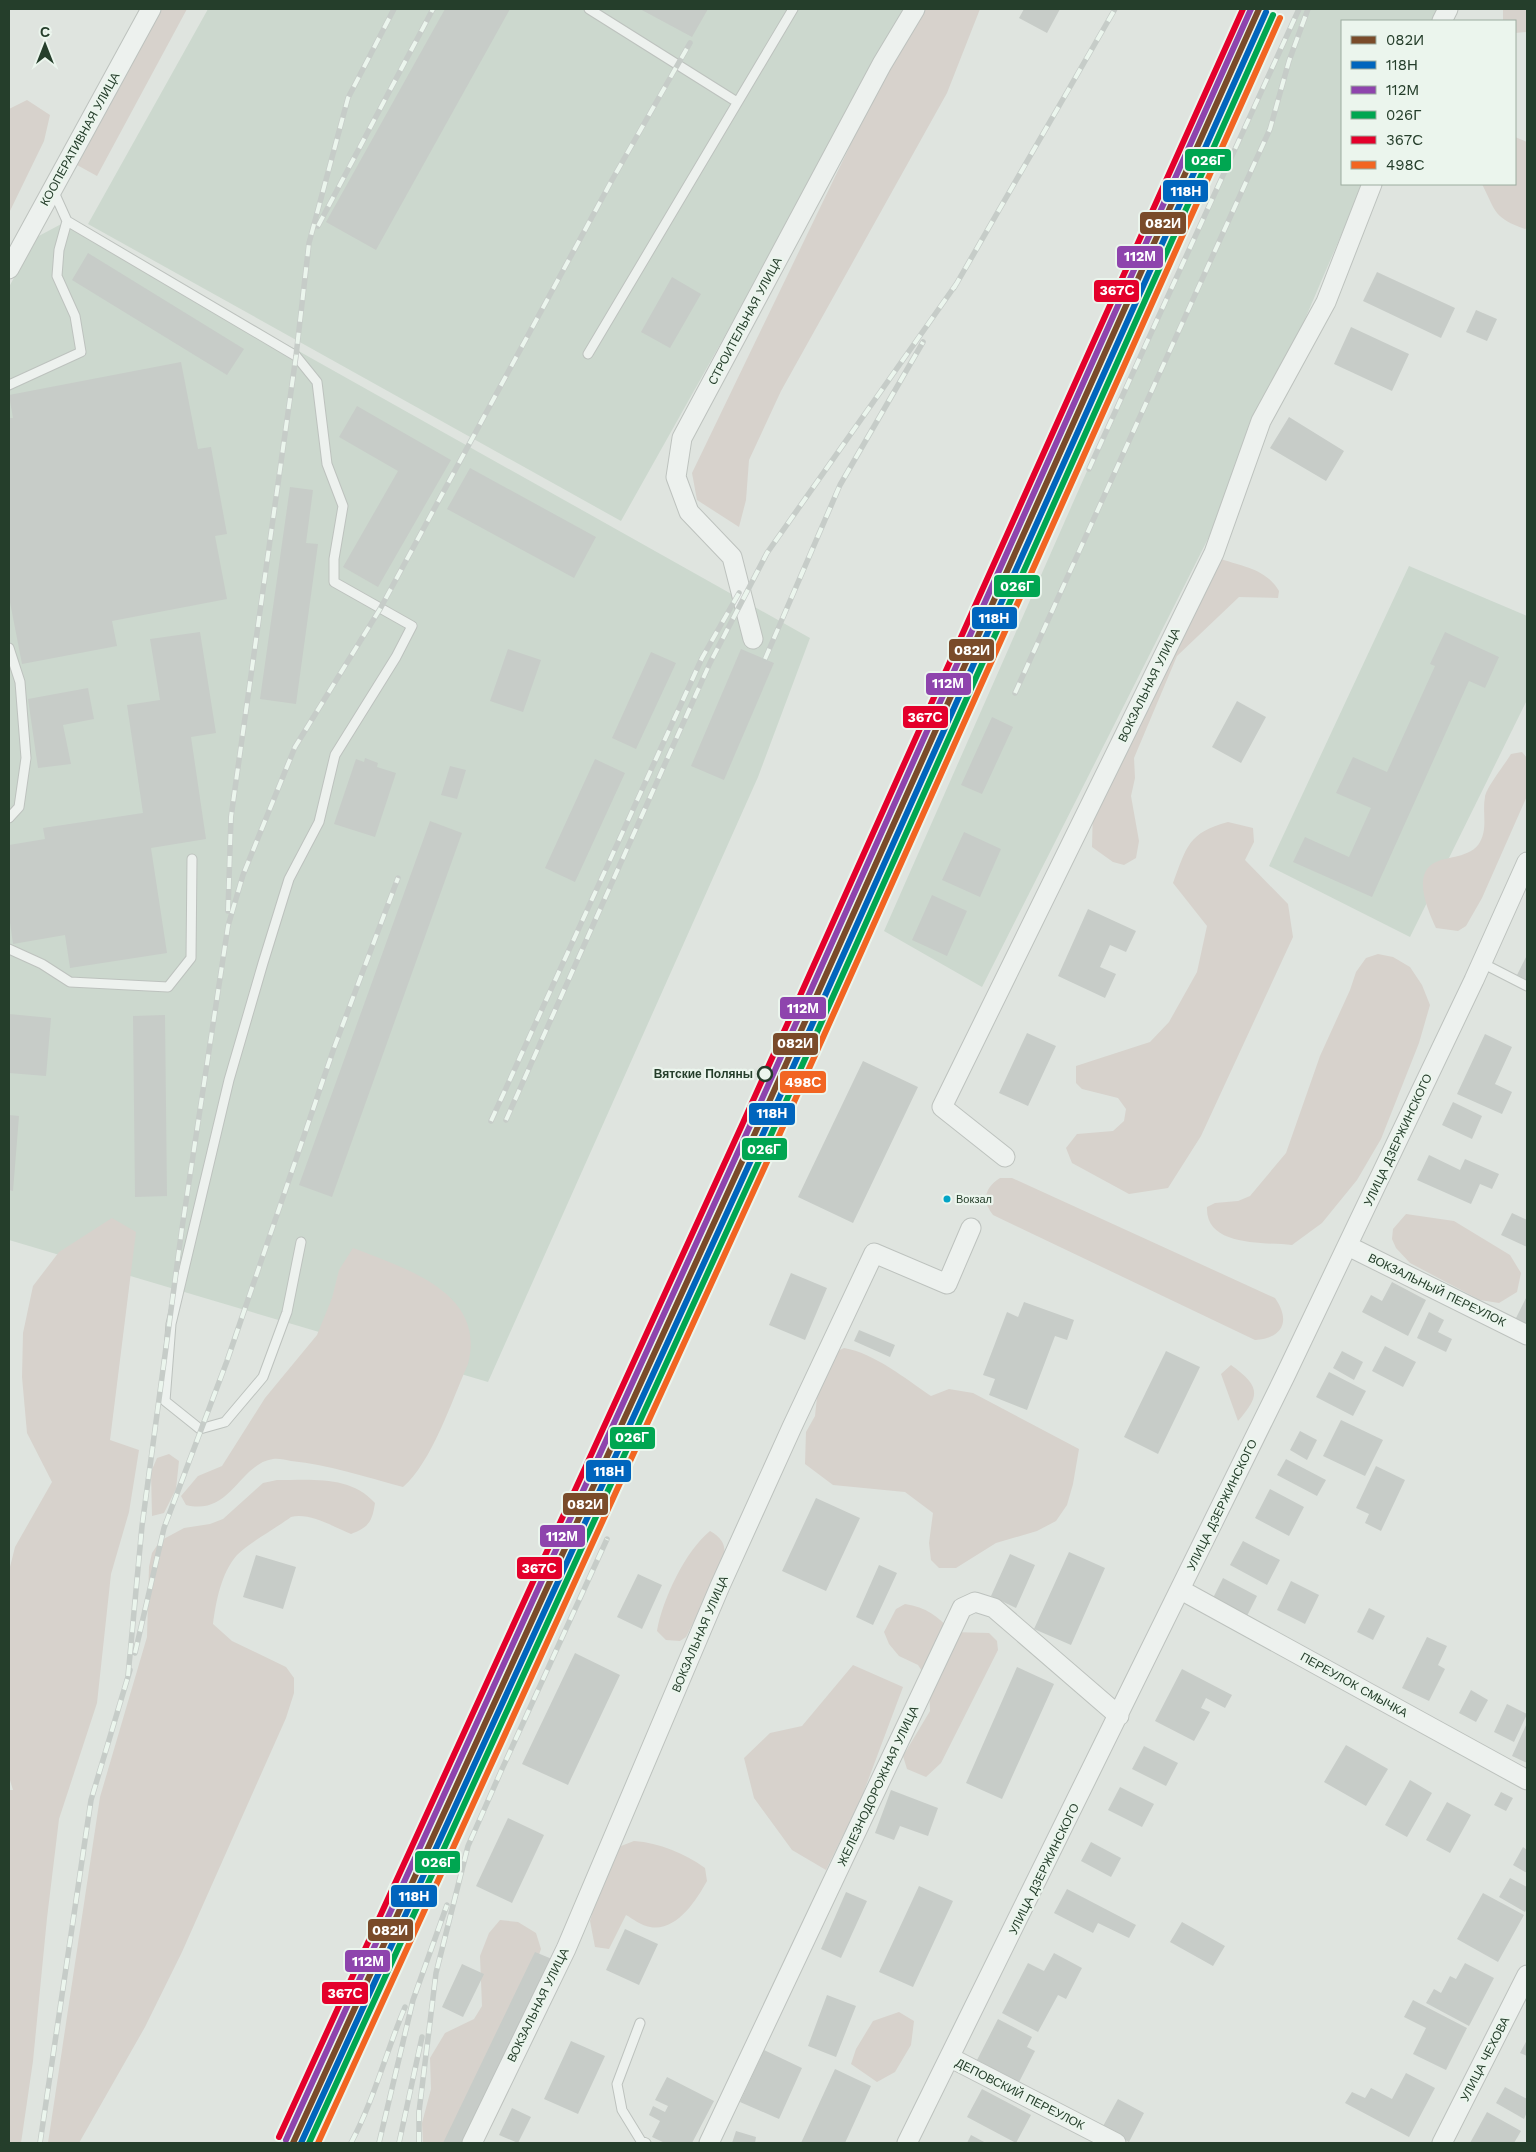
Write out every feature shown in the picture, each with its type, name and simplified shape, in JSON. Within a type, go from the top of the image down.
[{"type":"street","name":"КООПЕРАТИВНАЯ УЛИЦА","points":[[9,269],[150,9]]},
{"type":"street","name":"СТРОИТЕЛЬНАЯ УЛИЦА","points":[[753,639],[732,557],[689,512],[676,477],[682,438],[882,64],[915,9]]},
{"type":"street","name":"ВОКЗАЛЬНАЯ УЛИЦА","points":[[1005,1157],[942,1107],[1214,553],[1261,421],[1326,302],[1372,185]]},
{"type":"street","name":"УЛИЦА ДЗЕРЖИНСКОГО","points":[[907,2143],[1181,1590],[1348,1246],[1482,963],[1527,862]]},
{"type":"street","name":"ВОКЗАЛЬНАЯ УЛИЦА","points":[[472,2143],[566,1949],[720,1586],[874,1253],[947,1284],[971,1228]]},
{"type":"street","name":"ВОКЗАЛЬНЫЙ ПЕРЕУЛОК","points":[[1348,1246],[1527,1335]]},
{"type":"street","name":"ПЕРЕУЛОК СМЫЧКА","points":[[1181,1590],[1527,1780]]},
{"type":"street","name":"ЖЕЛЕЗНОДОРОЖНАЯ УЛИЦА","points":[[709,2143],[962,1608],[975,1602],[994,1608],[1119,1716]]},
{"type":"street","name":"УЛИЦА ЧЕХОВА","points":[[1442,2143],[1527,1975]]},
{"type":"street","name":"ДЕПОВСКИЙ ПЕРЕУЛОК","points":[[950,2058],[1116,2143]]},
{"type":"lane","points":[[589,9],[737,102]]},
{"type":"lane","points":[[588,354],[793,9]]},
{"type":"lane","points":[[53,190],[67,221],[296,356],[317,382],[327,464],[343,506],[334,559],[334,582],[412,626],[396,657],[335,755],[319,822],[289,879],[262,963],[230,1080],[171,1324],[165,1400],[200,1429],[226,1422],[262,1377],[287,1312],[300,1242]]},
{"type":"lane","points":[[9,385],[81,352],[75,316],[57,276],[59,250],[67,221]]},
{"type":"lane","points":[[9,648],[20,682],[26,758],[19,806],[9,818]]},
{"type":"lane","points":[[9,949],[42,964],[70,982],[168,988],[192,958],[192,859]]},
{"type":"lane","points":[[1482,963],[1527,986]]},
{"type":"lane","points":[[640,2023],[618,2084],[622,2110],[641,2141],[646,2143]]},
{"type":"shaded area","points":[[161,9],[187,9],[97,176],[77,165]]},
{"type":"shaded area","points":[[208,9],[908,9],[621,521],[88,224]]},
{"type":"shaded area","points":[[916,9],[980,9],[947,93],[781,391],[749,460],[746,500],[739,527],[697,500],[692,473]]},
{"type":"shaded area","points":[[1301,9],[1451,9],[1446,20],[1341,20],[1341,185],[1363,185],[1226,503],[982,987],[884,931],[1117,403]]},
{"type":"shaded area","points":[[1503,9],[1527,9],[1527,32],[1516,33],[1516,20],[1503,20]]},
{"type":"shaded area","points":[[27,100],[50,115],[44,141],[9,213],[9,109]]},
{"type":"shaded area","points":[[1516,137],[1527,142],[1527,228],[1525,229],[1507,221],[1494,208],[1482,185],[1516,185]]},
{"type":"shaded area","points":[[67,221],[810,638],[758,777],[488,1382],[9,1240],[9,287],[35,238]]},
{"type":"shaded area","points":[[1221,559],[1261,573],[1279,591],[1278,598],[1239,597],[1177,656],[1134,758],[1135,778],[1131,796],[1139,841],[1136,858],[1124,865],[1113,862],[1092,847],[1093,806]]},
{"type":"shaded area","points":[[1409,566],[1527,616],[1527,700],[1410,937],[1269,866]]},
{"type":"shaded area","points":[[1522,752],[1527,758],[1527,796],[1482,898],[1466,926],[1458,931],[1436,928],[1426,903],[1423,883],[1424,875],[1428,867],[1436,862],[1464,854],[1478,845],[1484,831],[1486,793],[1511,754]]},
{"type":"shaded area","points":[[1228,822],[1253,828],[1254,842],[1245,860],[1288,904],[1293,937],[1201,1136],[1168,1188],[1129,1194],[1072,1163],[1066,1148],[1077,1134],[1113,1131],[1124,1121],[1126,1109],[1118,1098],[1082,1089],[1076,1083],[1076,1066],[1150,1042],[1169,1022],[1197,972],[1207,926],[1173,883],[1186,850],[1197,836],[1215,826]]},
{"type":"shaded area","points":[[1378,954],[1393,957],[1410,967],[1422,985],[1430,1005],[1419,1043],[1381,1139],[1357,1180],[1322,1223],[1292,1245],[1252,1242],[1226,1236],[1216,1229],[1209,1220],[1207,1207],[1215,1203],[1238,1201],[1250,1196],[1286,1153],[1320,1056],[1350,990],[1356,972],[1366,958]]},
{"type":"shaded area","points":[[1000,1178],[1012,1178],[1275,1298],[1283,1314],[1282,1327],[1272,1336],[1255,1340],[993,1215],[987,1205],[986,1195],[991,1186]]},
{"type":"shaded area","points":[[1406,1214],[1454,1221],[1510,1255],[1521,1273],[1517,1292],[1499,1303],[1480,1300],[1410,1263],[1396,1248],[1392,1239],[1393,1229]]},
{"type":"shaded area","points":[[112,1218],[136,1232],[110,1440],[139,1450],[129,1512],[111,1574],[97,1703],[59,1819],[33,2061],[21,2143],[9,2143],[9,1790],[13,1790],[9,1777],[9,1571],[15,1547],[52,1482],[27,1433],[22,1377],[23,1333],[33,1286],[59,1252]]},
{"type":"shaded area","points":[[353,1248],[395,1264],[437,1286],[453,1301],[465,1318],[471,1339],[468,1364],[440,1430],[423,1463],[403,1487],[333,1468],[273,1459],[261,1463],[251,1470],[224,1497],[214,1503],[201,1506],[186,1505],[181,1496],[198,1476],[222,1466],[265,1398],[317,1335],[332,1298],[339,1270]]},
{"type":"shaded area","points":[[844,1348],[867,1355],[878,1361],[931,1396],[949,1389],[973,1393],[1079,1449],[1067,1505],[1056,1521],[1037,1531],[996,1543],[956,1568],[939,1568],[931,1560],[929,1543],[933,1513],[905,1492],[833,1485],[805,1464],[806,1432],[815,1416],[819,1378],[827,1356]]},
{"type":"shaded area","points":[[1231,1365],[1248,1379],[1254,1391],[1251,1404],[1238,1421],[1221,1374]]},
{"type":"shaded area","points":[[169,1454],[179,1461],[176,1489],[164,1513],[152,1516],[151,1472],[157,1458]]},
{"type":"shaded area","points":[[277,1480],[316,1480],[342,1483],[365,1494],[375,1503],[373,1515],[366,1526],[351,1534],[313,1518],[291,1517],[242,1550],[231,1562],[223,1579],[213,1624],[232,1641],[286,1667],[294,1678],[294,1693],[286,1718],[182,1952],[145,2027],[79,2143],[48,2143],[100,1797],[147,1637],[149,1567],[152,1553],[160,1541],[184,1528],[210,1524],[223,1519],[263,1483]]},
{"type":"shaded area","points":[[710,1531],[723,1544],[725,1552],[724,1562],[686,1637],[680,1641],[666,1640],[657,1631],[664,1605],[676,1576],[692,1550]]},
{"type":"shaded area","points":[[905,1604],[919,1607],[931,1613],[952,1632],[989,1633],[997,1641],[998,1650],[941,1763],[926,1777],[907,1769],[903,1756],[930,1711],[929,1682],[918,1665],[899,1656],[889,1644],[884,1632],[896,1609]]},
{"type":"shaded area","points":[[853,1665],[903,1687],[861,1799],[826,1870],[792,1850],[754,1798],[744,1758],[770,1733],[802,1726]]},
{"type":"shaded area","points":[[634,1841],[662,1846],[689,1858],[705,1868],[707,1881],[691,1906],[677,1920],[668,1925],[650,1927],[626,1915],[609,1949],[595,1947],[590,1921],[601,1881],[621,1846]]},
{"type":"shaded area","points":[[500,1920],[518,1922],[536,1933],[541,1949],[527,1989],[498,2056],[447,2143],[423,2143],[422,2123],[431,2089],[430,2058],[445,2033],[474,2019],[482,2006],[480,1956],[489,1933]]},
{"type":"shaded area","points":[[899,2012],[914,2021],[911,2045],[895,2072],[877,2082],[851,2064],[856,2049],[873,2021]]},
{"type":"building","points":[[445,9],[510,9],[376,250],[326,222]]},
{"type":"building","points":[[640,9],[708,9],[692,37]]},
{"type":"building","points":[[1024,9],[1060,9],[1047,33],[1019,18]]},
{"type":"building","points":[[88,253],[244,349],[227,375],[72,280]]},
{"type":"building","points":[[1377,272],[1455,308],[1441,338],[1363,301]]},
{"type":"building","points":[[672,277],[701,294],[670,348],[641,332]]},
{"type":"building","points":[[1476,310],[1497,319],[1487,341],[1466,332]]},
{"type":"building","points":[[1351,327],[1409,354],[1392,391],[1334,364]]},
{"type":"building","points":[[181,362],[198,449],[211,447],[227,534],[215,536],[227,599],[112,621],[117,646],[22,664],[9,597],[9,418],[13,418],[9,395]]},
{"type":"building","points":[[357,406],[451,460],[378,587],[343,567],[398,471],[339,437]]},
{"type":"building","points":[[1289,417],[1344,451],[1326,481],[1270,448]]},
{"type":"building","points":[[470,468],[596,537],[574,578],[447,509]]},
{"type":"building","points":[[290,487],[313,490],[306,543],[318,544],[296,704],[260,699]]},
{"type":"building","points":[[200,632],[216,733],[191,737],[206,839],[151,848],[167,953],[70,968],[65,935],[13,944],[9,915],[9,845],[45,839],[43,828],[143,813],[127,705],[160,700],[150,639]]},
{"type":"building","points":[[1445,632],[1499,657],[1485,688],[1469,681],[1372,897],[1293,862],[1305,837],[1349,857],[1371,808],[1336,793],[1353,757],[1387,772],[1435,666],[1430,664]]},
{"type":"building","points":[[508,649],[541,660],[523,712],[490,701]]},
{"type":"building","points":[[741,649],[774,663],[724,780],[691,766]]},
{"type":"building","points":[[651,652],[676,663],[636,749],[612,738]]},
{"type":"building","points":[[88,688],[94,719],[63,725],[71,764],[38,768],[28,699]]},
{"type":"building","points":[[1237,701],[1266,717],[1241,763],[1212,747]]},
{"type":"building","points":[[992,717],[1013,727],[982,794],[961,785]]},
{"type":"building","points":[[365,758],[378,763],[377,767],[396,773],[375,837],[334,824],[356,759],[364,762]]},
{"type":"building","points":[[595,759],[625,773],[575,882],[545,868]]},
{"type":"building","points":[[450,766],[466,770],[457,799],[441,795]]},
{"type":"building","points":[[430,821],[462,833],[332,1197],[299,1185]]},
{"type":"building","points":[[964,832],[1001,849],[980,897],[942,880]]},
{"type":"building","points":[[932,895],[967,911],[947,956],[912,940]]},
{"type":"building","points":[[1088,909],[1136,931],[1126,952],[1110,945],[1100,967],[1116,974],[1105,998],[1058,976]]},
{"type":"building","points":[[1527,955],[1527,980],[1517,975]]},
{"type":"building","points":[[9,1014],[51,1018],[46,1076],[9,1073]]},
{"type":"building","points":[[165,1015],[167,1196],[135,1197],[133,1016]]},
{"type":"building","points":[[1027,1033],[1056,1046],[1028,1106],[999,1093]]},
{"type":"building","points":[[1485,1034],[1512,1047],[1495,1084],[1512,1092],[1502,1114],[1457,1094]]},
{"type":"building","points":[[863,1061],[918,1087],[853,1223],[798,1197]]},
{"type":"building","points":[[1453,1102],[1482,1116],[1472,1139],[1442,1125]]},
{"type":"building","points":[[9,1115],[19,1116],[13,1191],[9,1190]]},
{"type":"building","points":[[1429,1155],[1460,1170],[1465,1159],[1499,1174],[1492,1189],[1480,1184],[1471,1204],[1417,1180]]},
{"type":"building","points":[[1512,1213],[1527,1220],[1527,1247],[1501,1235]]},
{"type":"building","points":[[791,1273],[827,1288],[805,1340],[769,1325]]},
{"type":"building","points":[[1392,1282],[1426,1300],[1408,1336],[1362,1312],[1371,1295],[1382,1301]]},
{"type":"building","points":[[1527,1296],[1527,1326],[1515,1320]]},
{"type":"building","points":[[1024,1302],[1074,1320],[1067,1340],[1055,1336],[1027,1410],[989,1395],[995,1379],[983,1375],[1007,1312],[1018,1317]]},
{"type":"building","points":[[1429,1312],[1444,1320],[1438,1332],[1452,1339],[1446,1352],[1417,1338]]},
{"type":"building","points":[[859,1330],[895,1345],[890,1357],[854,1341]]},
{"type":"building","points":[[1385,1346],[1416,1362],[1403,1387],[1372,1371]]},
{"type":"building","points":[[1166,1351],[1200,1367],[1158,1454],[1124,1437]]},
{"type":"building","points":[[1342,1351],[1363,1362],[1354,1380],[1333,1368]]},
{"type":"building","points":[[1329,1372],[1366,1391],[1353,1416],[1316,1397]]},
{"type":"building","points":[[1341,1420],[1383,1440],[1365,1476],[1323,1456]]},
{"type":"building","points":[[1300,1431],[1317,1440],[1307,1460],[1290,1450]]},
{"type":"building","points":[[1286,1459],[1326,1480],[1317,1496],[1277,1475]]},
{"type":"building","points":[[1376,1466],[1405,1480],[1381,1531],[1365,1523],[1369,1514],[1356,1508]]},
{"type":"building","points":[[1270,1489],[1304,1507],[1289,1536],[1255,1518]]},
{"type":"building","points":[[816,1498],[860,1518],[826,1591],[782,1571]]},
{"type":"building","points":[[1243,1541],[1280,1560],[1267,1585],[1230,1565]]},
{"type":"building","points":[[1069,1552],[1105,1568],[1071,1645],[1034,1629]]},
{"type":"building","points":[[1010,1554],[1035,1565],[1016,1608],[991,1596]]},
{"type":"building","points":[[256,1555],[296,1567],[283,1609],[243,1597]]},
{"type":"building","points":[[879,1565],[897,1573],[873,1625],[856,1617]]},
{"type":"building","points":[[638,1574],[662,1585],[642,1629],[617,1617]]},
{"type":"building","points":[[1223,1578],[1257,1596],[1247,1616],[1213,1598]]},
{"type":"building","points":[[1291,1581],[1319,1595],[1305,1624],[1277,1610]]},
{"type":"building","points":[[1369,1608],[1385,1616],[1373,1640],[1357,1632]]},
{"type":"building","points":[[1427,1637],[1447,1646],[1438,1665],[1445,1669],[1429,1701],[1402,1688]]},
{"type":"building","points":[[575,1653],[620,1675],[568,1785],[522,1764]]},
{"type":"building","points":[[1017,1667],[1054,1684],[1002,1799],[966,1783]]},
{"type":"building","points":[[1182,1669],[1232,1695],[1225,1708],[1206,1698],[1201,1708],[1210,1712],[1194,1741],[1155,1721]]},
{"type":"building","points":[[1471,1690],[1488,1700],[1476,1722],[1459,1713]]},
{"type":"building","points":[[1507,1704],[1527,1714],[1514,1742],[1494,1732]]},
{"type":"building","points":[[1527,1723],[1527,1763],[1512,1756]]},
{"type":"building","points":[[1346,1745],[1388,1769],[1366,1806],[1324,1782]]},
{"type":"building","points":[[1144,1746],[1178,1763],[1166,1786],[1132,1769]]},
{"type":"building","points":[[1410,1780],[1432,1793],[1407,1837],[1385,1825]]},
{"type":"building","points":[[1120,1787],[1154,1804],[1142,1827],[1108,1810]]},
{"type":"building","points":[[891,1790],[938,1808],[928,1836],[900,1826],[894,1840],[875,1833]]},
{"type":"building","points":[[1501,1792],[1513,1798],[1506,1811],[1494,1805]]},
{"type":"building","points":[[1447,1802],[1471,1815],[1450,1853],[1426,1840]]},
{"type":"building","points":[[508,1818],[544,1835],[512,1903],[476,1886]]},
{"type":"building","points":[[1091,1842],[1121,1858],[1111,1877],[1081,1861]]},
{"type":"building","points":[[1523,1847],[1527,1850],[1527,1873],[1513,1865]]},
{"type":"building","points":[[1510,1878],[1527,1887],[1527,1908],[1525,1912],[1499,1897]]},
{"type":"building","points":[[919,1886],[953,1901],[913,1987],[879,1972]]},
{"type":"building","points":[[1067,1889],[1136,1925],[1129,1938],[1098,1923],[1093,1933],[1054,1913]]},
{"type":"building","points":[[846,1892],[867,1901],[841,1958],[821,1949]]},
{"type":"building","points":[[1483,1893],[1524,1915],[1498,1962],[1457,1939]]},
{"type":"building","points":[[1182,1922],[1225,1946],[1213,1966],[1170,1942]]},
{"type":"building","points":[[625,1929],[658,1944],[639,1985],[606,1970]]},
{"type":"building","points":[[535,1952],[552,1959],[463,2143],[443,2143]]},
{"type":"building","points":[[1054,1953],[1082,1968],[1066,1999],[1058,1995],[1038,2032],[1002,2013],[1028,1963],[1044,1971]]},
{"type":"building","points":[[1465,1963],[1494,1978],[1469,2026],[1426,2003],[1434,1989],[1441,1993],[1450,1976],[1456,1979]]},
{"type":"building","points":[[462,1964],[484,1974],[463,2017],[442,2007]]},
{"type":"building","points":[[827,1995],[856,2006],[836,2057],[808,2046]]},
{"type":"building","points":[[1413,2000],[1467,2028],[1446,2070],[1413,2054],[1426,2028],[1404,2017]]},
{"type":"building","points":[[998,2019],[1032,2037],[1027,2047],[1035,2051],[1019,2082],[977,2060]]},
{"type":"building","points":[[1527,2040],[1527,2056],[1520,2053]]},
{"type":"building","points":[[571,2041],[605,2056],[578,2114],[544,2099]]},
{"type":"building","points":[[764,2050],[802,2068],[779,2119],[740,2102]]},
{"type":"building","points":[[835,2069],[871,2086],[845,2143],[801,2143]]},
{"type":"building","points":[[1406,2073],[1435,2088],[1409,2137],[1345,2103],[1352,2092],[1365,2098],[1371,2088],[1392,2099]]},
{"type":"building","points":[[667,2077],[714,2101],[692,2143],[665,2143],[652,2137],[660,2121],[649,2115],[653,2106],[665,2112],[668,2106],[655,2100]]},
{"type":"building","points":[[1505,2087],[1527,2099],[1527,2112],[1524,2119],[1496,2103]]},
{"type":"building","points":[[982,2089],[1031,2115],[1016,2143],[967,2117]]},
{"type":"building","points":[[1118,2099],[1144,2113],[1129,2142],[1102,2128]]},
{"type":"building","points":[[512,2108],[531,2117],[518,2143],[499,2135]]},
{"type":"building","points":[[1487,2112],[1521,2131],[1514,2143],[1470,2143]]},
{"type":"building","points":[[736,2131],[756,2137],[755,2143],[732,2143]]},
{"type":"building","points":[[971,2135],[986,2143],[967,2143]]},
{"type":"railway","points":[[228,911],[231,817],[296,356],[309,243],[348,98],[394,9]]},
{"type":"railway","points":[[318,226],[433,9]]},
{"type":"railway","points":[[954,288],[1115,9]]},
{"type":"railway","points":[[1089,469],[1299,9]]},
{"type":"railway","points":[[1015,693],[1270,129],[1289,61],[1308,9]]},
{"type":"railway","points":[[128,1676],[142,1526],[182,1228],[228,926],[243,875],[295,747],[380,609],[612,180],[690,43]]},
{"type":"railway","points":[[506,1120],[710,663],[767,553],[957,283]]},
{"type":"railway","points":[[765,659],[840,485],[923,342]]},
{"type":"railway","points":[[491,1121],[702,658],[739,593]]},
{"type":"railway","points":[[135,1653],[164,1528],[227,1361],[334,1048],[398,878]]},
{"type":"railway","points":[[419,2143],[419,2112],[436,1973],[468,1846],[607,1539]]},
{"type":"railway","points":[[40,2143],[91,1800],[130,1670]]},
{"type":"railway","points":[[379,2143],[413,2000],[447,1905]]},
{"type":"railway","points":[[351,2143],[373,2093],[405,2007]]},
{"type":"railway","points":[[399,2143],[422,2037]]},
{"type":"transit line","name":"367С","points":[[279,2137],[742,1125],[1243,9]]},
{"type":"transit line","name":"112М","points":[[286,2140],[749,1128],[1251,9]]},
{"type":"transit line","name":"082И","points":[[293,2143],[756,1131],[1259,9]]},
{"type":"transit line","name":"118Н","points":[[301,2143],[763,1134],[1266,12]]},
{"type":"transit line","name":"026Г","points":[[309,2143],[770,1137],[1273,15]]},
{"type":"transit line","name":"498С","points":[[318,2143],[777,1140],[1280,18]]},
{"type":"place","name":"Вятские Поляны","points":[[765,1074]]},
{"type":"place","name":"Вокзал","points":[[947,1199]]}]
